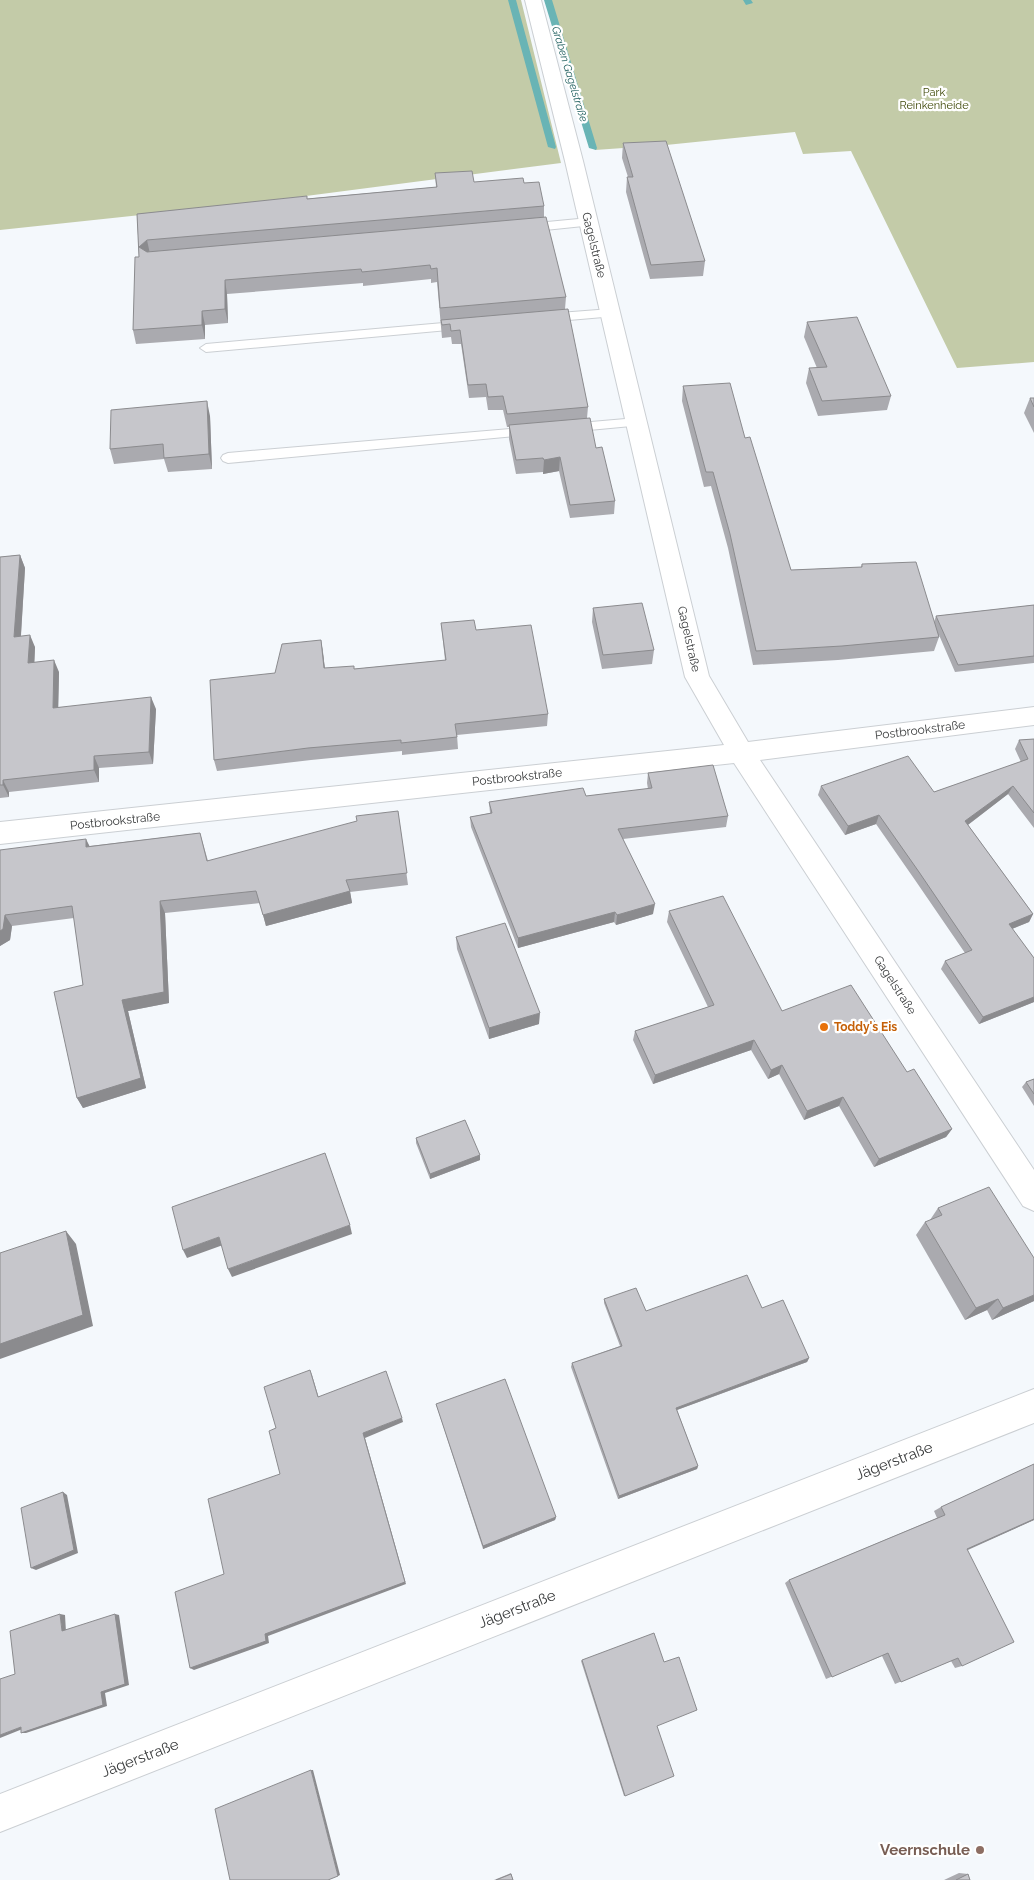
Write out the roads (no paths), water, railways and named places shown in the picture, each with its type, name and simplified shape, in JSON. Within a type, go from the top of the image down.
[{"type":"street","name":"Gagelstraße","points":[[532,0],[589,222],[698,677],[741,752],[1034,1196]]},
{"type":"street","name":"Postbrookstraße","points":[[0,833],[741,752],[1034,716]]},
{"type":"street","name":"Jägerstraße","points":[[0,1813],[1034,1406]]},
{"type":"lane","points":[[511,229],[589,222]]},
{"type":"lane","points":[[532,320],[611,313]]},
{"type":"lane","points":[[206,348],[482,324]]},
{"type":"lane","points":[[228,458],[638,422]]},
{"type":"waterway","points":[[512,0],[552,147]]},
{"type":"waterway","name":"Graben Gagelstraße","points":[[548,0],[593,148]]},
{"type":"place","name":"Toddy's Eis","points":[[824,1027]]},
{"type":"place","name":"Veernschule","points":[[980,1850]]},
{"type":"park label","name":"Park Reinkenheide","points":[[934,98]]}]
